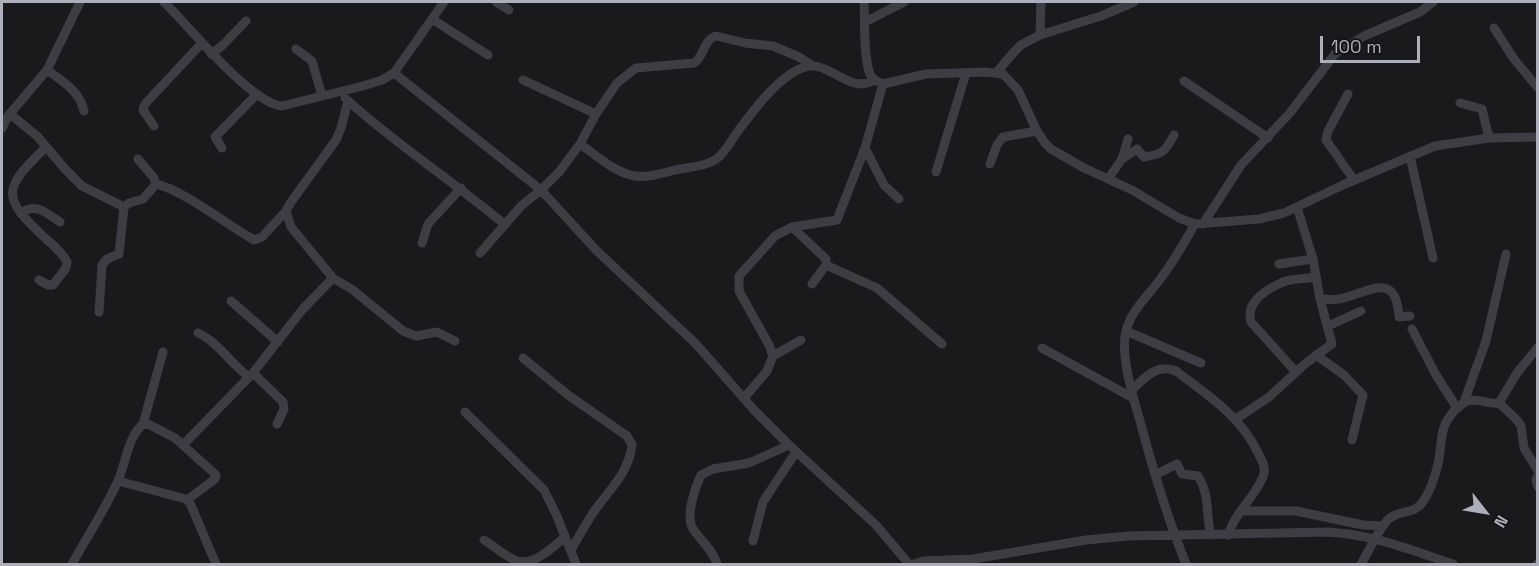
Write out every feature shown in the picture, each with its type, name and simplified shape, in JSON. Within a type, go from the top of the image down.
[{"type":"street","points":[[164,2],[211,54],[257,94],[282,106],[382,80],[394,73],[444,2]]},
{"type":"street","points":[[496,2],[509,10]]},
{"type":"street","points":[[864,2],[867,63],[870,75],[879,82]]},
{"type":"street","points":[[865,21],[904,2]]},
{"type":"street","points":[[1040,35],[1041,2]]},
{"type":"street","points":[[997,72],[1021,45],[1040,35],[1101,16],[1134,2]]},
{"type":"street","points":[[1186,564],[1155,476],[1132,394],[1125,343],[1126,331],[1144,299],[1241,165],[1289,114],[1335,54],[1364,36],[1420,12],[1433,2]]},
{"type":"street","points":[[2,128],[7,115],[47,70],[75,3]]},
{"type":"street","points":[[432,19],[488,55]]},
{"type":"street","points":[[211,54],[246,21]]},
{"type":"street","points":[[1494,28],[1514,60],[1533,75],[1538,88]]},
{"type":"street","points":[[480,253],[521,206],[559,172],[580,144],[596,114],[617,83],[636,68],[694,63],[700,58],[711,37],[716,36],[745,43],[773,46],[857,84],[926,74],[997,72],[1003,74],[1018,90],[1037,131],[1051,149],[1132,190],[1179,218],[1199,224],[1266,218],[1297,207],[1435,146],[1489,138],[1538,137]]},
{"type":"street","points":[[154,126],[143,110],[145,104],[201,44]]},
{"type":"street","points":[[296,49],[312,61],[322,96]]},
{"type":"street","points":[[580,144],[603,161],[636,177],[707,164],[720,157],[739,130],[784,79],[804,67],[813,66]]},
{"type":"street","points":[[47,70],[79,96],[84,111]]},
{"type":"street","points":[[394,73],[541,190],[596,250],[696,344],[793,449],[876,525],[912,564],[923,561],[1005,555],[1086,540],[1128,536],[1329,532],[1377,538],[1453,564]]},
{"type":"street","points":[[936,172],[966,73]]},
{"type":"street","points":[[523,80],[596,114]]},
{"type":"street","points":[[1185,81],[1268,138]]},
{"type":"street","points":[[774,356],[739,291],[740,276],[775,236],[792,227],[837,220],[865,148],[879,82]]},
{"type":"street","points":[[339,92],[413,154],[461,188],[504,224]]},
{"type":"street","points":[[222,148],[215,137],[257,94]]},
{"type":"street","points":[[1348,94],[1328,131],[1326,140],[1354,180]]},
{"type":"street","points":[[156,184],[191,201],[254,240],[262,237],[286,211],[336,140],[348,101]]},
{"type":"street","points":[[1460,103],[1482,109],[1489,138]]},
{"type":"street","points":[[7,115],[37,136],[65,169],[85,188],[124,207]]},
{"type":"street","points":[[990,164],[997,145],[1003,137],[1037,131]]},
{"type":"street","points":[[1122,159],[1137,149],[1144,157],[1161,153],[1165,151],[1174,135]]},
{"type":"street","points":[[1108,179],[1122,159],[1128,139]]},
{"type":"street","points":[[39,280],[52,285],[66,268],[67,262],[21,214],[11,198],[19,176],[46,147]]},
{"type":"street","points":[[865,148],[884,185],[899,199]]},
{"type":"street","points":[[1410,156],[1433,258]]},
{"type":"street","points":[[138,159],[154,178],[156,184]]},
{"type":"street","points":[[99,312],[102,265],[107,259],[119,254],[124,207],[143,199],[156,184]]},
{"type":"street","points":[[422,243],[428,224],[461,188]]},
{"type":"street","points":[[2,206],[11,198]]},
{"type":"street","points":[[21,214],[27,208],[35,207],[60,222]]},
{"type":"street","points":[[1236,419],[1274,393],[1316,355],[1332,344],[1320,299],[1313,259],[1297,207]]},
{"type":"street","points":[[286,211],[291,227],[333,278],[353,290],[410,335],[437,332],[455,341]]},
{"type":"street","points":[[792,227],[825,257],[826,265],[812,285]]},
{"type":"street","points":[[1361,564],[1382,526],[1394,514],[1417,508],[1424,501],[1438,464],[1444,423],[1461,405],[1486,341],[1506,254]]},
{"type":"street","points":[[1279,264],[1313,259]]},
{"type":"street","points":[[826,265],[877,288],[942,344]]},
{"type":"street","points":[[1296,372],[1251,322],[1249,315],[1254,300],[1284,281],[1316,277]]},
{"type":"street","points":[[183,445],[251,375],[302,310],[333,278]]},
{"type":"street","points":[[1320,299],[1339,299],[1370,288],[1388,289],[1394,294],[1399,317],[1410,316]]},
{"type":"street","points":[[231,301],[278,342]]},
{"type":"street","points":[[1328,326],[1362,311]]},
{"type":"street","points":[[1412,329],[1436,375],[1461,405]]},
{"type":"street","points":[[1126,331],[1201,363]]},
{"type":"street","points":[[198,333],[214,343],[232,364],[251,375],[283,402],[284,409],[277,424]]},
{"type":"street","points":[[744,398],[767,371],[774,356],[801,340]]},
{"type":"street","points":[[1499,403],[1517,373],[1538,347]]},
{"type":"street","points":[[1041,348],[1132,394]]},
{"type":"street","points":[[72,564],[118,481],[136,432],[144,424],[163,352]]},
{"type":"street","points":[[1316,355],[1344,375],[1363,395],[1352,440]]},
{"type":"street","points":[[523,357],[568,395],[627,436],[632,445],[627,465],[610,493],[593,513],[571,550]]},
{"type":"street","points":[[1132,394],[1155,370],[1170,368],[1236,419],[1254,443],[1265,471],[1262,480],[1230,528],[1228,535]]},
{"type":"street","points":[[1461,405],[1480,399],[1495,404],[1499,403],[1517,420],[1521,426],[1524,448],[1538,473],[1536,480],[1538,487]]},
{"type":"street","points":[[465,412],[537,482],[553,506],[576,564]]},
{"type":"street","points":[[144,424],[170,435],[217,476],[187,500]]},
{"type":"street","points":[[753,541],[763,502],[793,449]]},
{"type":"street","points":[[717,564],[711,549],[694,531],[690,523],[690,514],[701,475],[713,469],[749,463],[793,449]]},
{"type":"street","points":[[1155,476],[1177,464],[1182,474],[1198,476],[1206,492],[1208,525],[1211,535]]},
{"type":"street","points":[[118,481],[187,500],[192,506],[216,564]]},
{"type":"street","points":[[1241,511],[1296,512],[1363,525],[1382,526]]},
{"type":"street","points":[[484,540],[518,561],[526,561],[543,555],[564,538]]},
{"type":"street","points":[[1005,555],[1008,564]]}]
